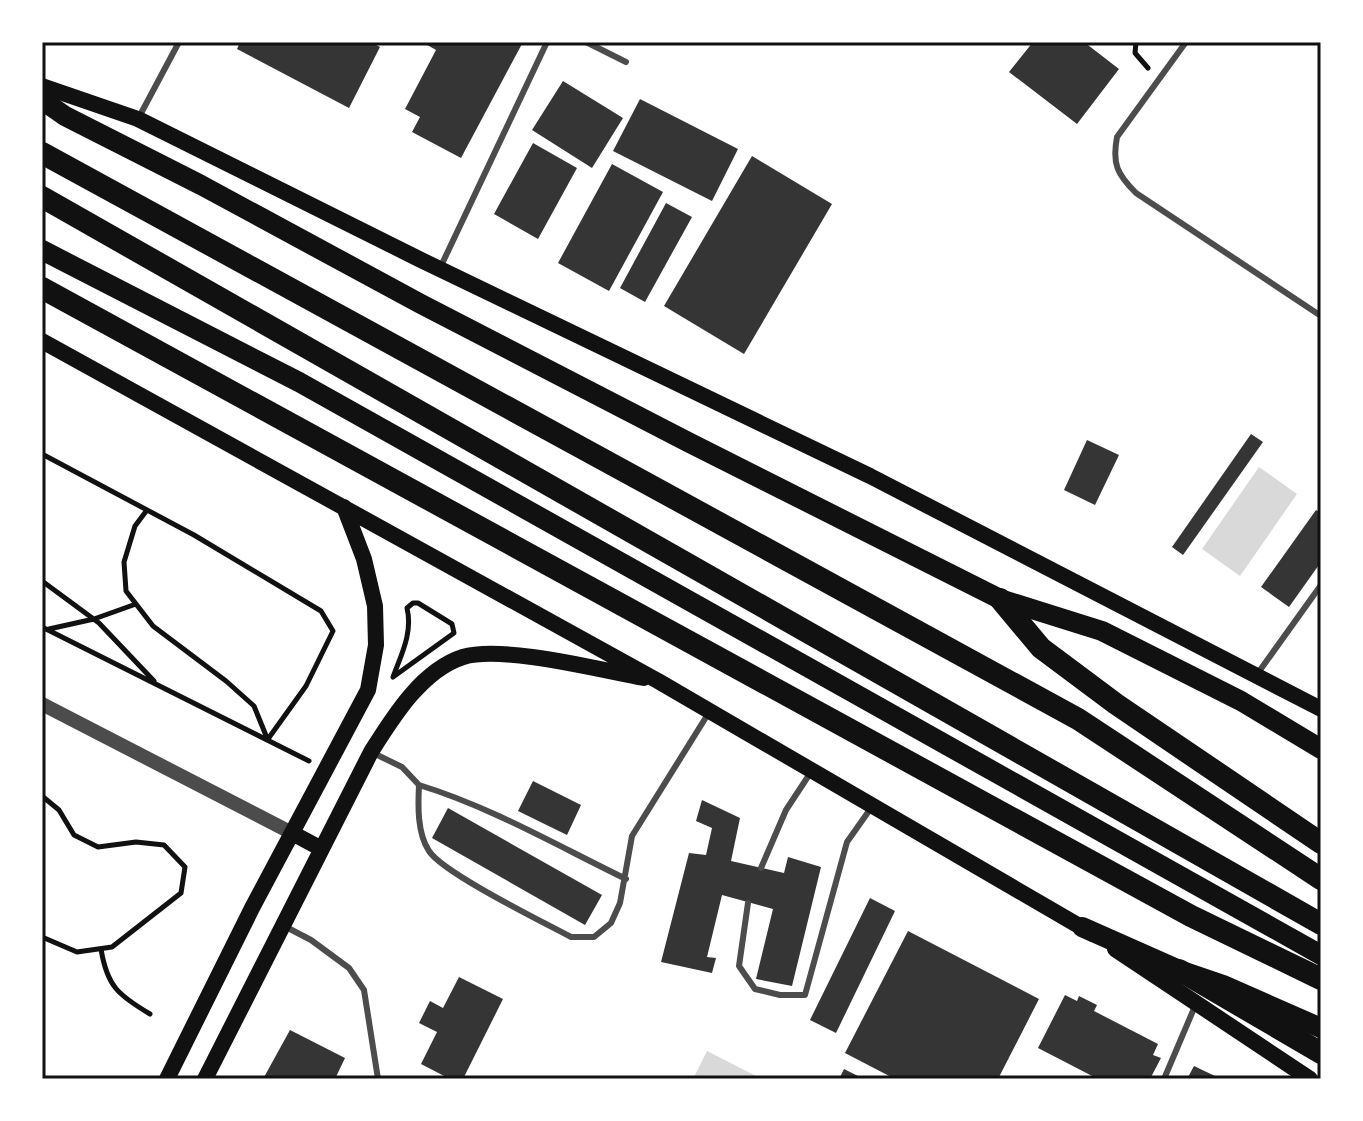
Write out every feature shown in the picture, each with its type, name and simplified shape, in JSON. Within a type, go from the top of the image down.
[{"type":"highway","points":[[42,100],[65,116],[201,185],[421,304],[1000,599],[1102,631],[1241,701],[1321,749]]},
{"type":"highway","points":[[42,153],[1078,719],[1321,879]]},
{"type":"highway","points":[[42,197],[1321,924]]},
{"type":"highway","points":[[42,250],[313,389],[1321,955]]},
{"type":"highway","points":[[42,288],[1191,916],[1321,979]]},
{"type":"highway","points":[[1000,599],[1041,648],[1116,704],[1321,843]]},
{"type":"highway","points":[[1082,927],[1321,1028]]},
{"type":"highway","points":[[1179,970],[1321,1053]]},
{"type":"main road","points":[[42,86],[138,119],[440,269],[870,476],[1321,709]]},
{"type":"main road","points":[[42,341],[658,681],[873,805],[1082,927],[1310,1079]]},
{"type":"main road","points":[[167,1079],[368,690],[376,645],[375,606],[364,559],[344,507]]},
{"type":"main road","points":[[205,1079],[371,752],[387,727],[430,676],[461,657],[489,652],[658,681]]},
{"type":"main road","points":[[292,833],[320,848]]},
{"type":"street","points":[[42,704],[292,833]]},
{"type":"lane","points":[[138,119],[179,42]]},
{"type":"lane","points":[[440,269],[547,42]]},
{"type":"lane","points":[[586,42],[626,62]]},
{"type":"lane","points":[[1186,42],[1117,137],[1114,152],[1121,178],[1136,193],[1321,316]]},
{"type":"lane","points":[[1256,676],[1321,585]]},
{"type":"lane","points":[[419,785],[418,816],[429,851],[451,871],[571,937],[594,937],[611,923],[626,879],[632,836],[710,711]]},
{"type":"lane","points":[[371,752],[402,767],[419,785],[482,809],[626,879]]},
{"type":"lane","points":[[761,868],[786,810],[812,770]]},
{"type":"lane","points":[[748,903],[739,966],[755,989],[780,995],[805,995],[847,842],[873,805]]},
{"type":"lane","points":[[283,925],[311,940],[349,968],[364,990],[378,1079]]},
{"type":"lane","points":[[1164,1079],[1196,1003]]},
{"type":"path","points":[[1136,42],[1135,53],[1159,82]]},
{"type":"path","points":[[42,454],[147,510],[321,611],[333,631],[306,686],[268,739]]},
{"type":"path","points":[[147,510],[135,526],[124,562],[126,591],[153,626],[254,706],[268,739]]},
{"type":"path","points":[[42,581],[94,619],[157,684]]},
{"type":"path","points":[[418,603],[452,624],[454,633],[393,677],[408,635],[407,608],[418,603]]},
{"type":"path","points":[[44,628],[94,619],[136,604]]},
{"type":"path","points":[[44,628],[312,763]]},
{"type":"path","points":[[42,796],[59,810],[74,835],[98,847],[136,842],[164,845],[185,867],[181,893],[112,947],[77,952],[42,937]]},
{"type":"path","points":[[101,949],[105,974],[126,1000],[150,1014]]},
{"type":"shaded area","points":[[1259,467],[1297,494],[1240,576],[1202,549]]},
{"type":"shaded area","points":[[707,1051],[762,1079],[693,1079]]},
{"type":"building","points":[[240,42],[371,42],[380,47],[349,108],[237,49]]},
{"type":"building","points":[[422,42],[523,42],[461,158],[412,132],[420,117],[405,109],[436,50]]},
{"type":"building","points":[[1033,42],[1084,42],[1119,69],[1077,124],[1009,72]]},
{"type":"building","points":[[563,81],[623,118],[592,168],[532,130]]},
{"type":"building","points":[[640,99],[738,149],[712,201],[613,151]]},
{"type":"building","points":[[533,143],[577,168],[538,239],[494,214]]},
{"type":"building","points":[[752,156],[832,204],[744,354],[664,306]]},
{"type":"building","points":[[612,164],[663,192],[609,291],[558,263]]},
{"type":"building","points":[[666,203],[692,217],[645,302],[620,288]]},
{"type":"building","points":[[1251,434],[1263,442],[1183,555],[1172,547]]},
{"type":"building","points":[[1087,440],[1119,455],[1095,505],[1064,490]]},
{"type":"building","points":[[1316,510],[1321,513],[1321,562],[1289,607],[1261,587]]},
{"type":"building","points":[[533,781],[581,805],[567,835],[518,811]]},
{"type":"building","points":[[702,800],[740,818],[731,861],[784,873],[788,857],[821,867],[792,986],[756,979],[773,909],[722,895],[707,957],[716,958],[712,973],[661,962],[689,853],[706,855],[712,828],[696,821]]},
{"type":"building","points":[[448,808],[602,895],[585,925],[432,838]]},
{"type":"building","points":[[870,898],[895,911],[836,1033],[810,1020]]},
{"type":"building","points":[[908,931],[1039,999],[998,1079],[895,1079],[845,1053]]},
{"type":"building","points":[[459,977],[503,999],[463,1079],[450,1079],[421,1064],[437,1032],[419,1023],[430,1001],[443,1008]]},
{"type":"building","points":[[1065,995],[1077,1001],[1079,996],[1097,1005],[1094,1011],[1158,1044],[1153,1055],[1161,1058],[1150,1079],[1098,1079],[1038,1048]]},
{"type":"building","points":[[290,1030],[345,1058],[335,1079],[263,1079]]},
{"type":"building","points":[[1194,1066],[1215,1076],[1213,1079],[1187,1079]]},
{"type":"building","points":[[844,1069],[864,1079],[839,1079]]}]
